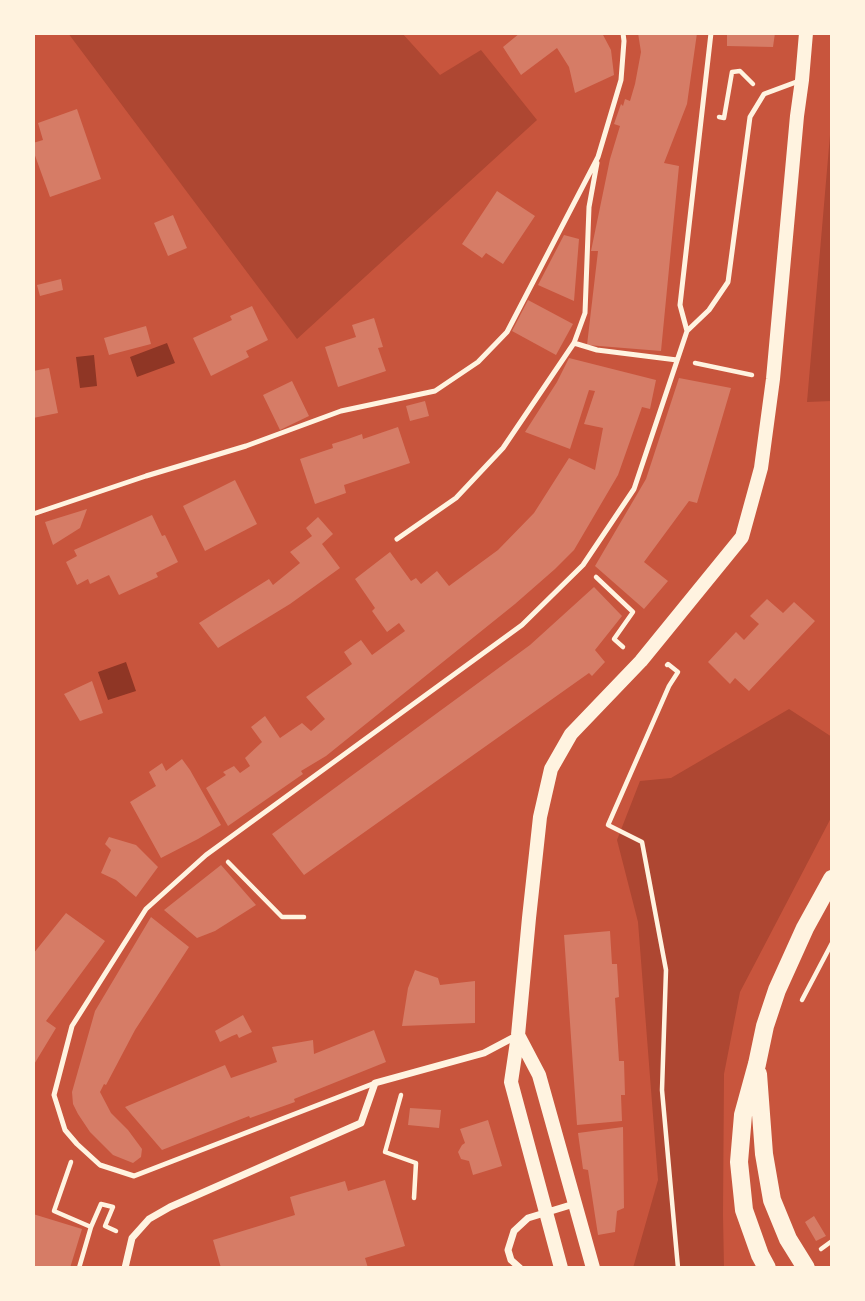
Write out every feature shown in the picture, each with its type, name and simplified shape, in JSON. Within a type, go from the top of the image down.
[{"type":"main road","points":[[561,1268],[511,1082],[540,817],[551,769],[571,734],[641,661],[742,537],[761,468],[773,379],[806,33]]},
{"type":"main road","points":[[767,1268],[744,1210],[739,1162],[743,1115],[758,1064],[765,1026],[777,990],[832,879]]},
{"type":"main road","points":[[518,1035],[539,1075],[593,1268]]},
{"type":"main road","points":[[758,1064],[764,1154],[772,1200],[788,1239],[806,1268]]},
{"type":"street","points":[[125,1268],[132,1238],[149,1220],[170,1207],[361,1124],[375,1083],[485,1053],[518,1035]]},
{"type":"street","points":[[520,1268],[512,1260],[508,1250],[514,1231],[528,1218],[575,1204]]},
{"type":"lane","points":[[397,539],[456,498],[503,448],[574,343],[585,313],[589,207],[598,157],[621,80],[623,33]]},
{"type":"lane","points":[[687,331],[680,305],[711,33]]},
{"type":"lane","points":[[375,1083],[134,1176],[100,1165],[77,1144],[65,1130],[54,1095],[72,1026],[146,909],[215,849],[522,625],[583,565],[634,489],[687,331],[709,310],[729,282],[750,117],[764,94],[802,80]]},
{"type":"lane","points":[[33,514],[246,446],[341,411],[435,391],[478,362],[507,332],[598,157]]},
{"type":"lane","points":[[574,343],[597,350],[677,360]]},
{"type":"path","points":[[703,114],[723,118],[732,72],[740,71],[764,94]]},
{"type":"path","points":[[677,360],[773,379]]},
{"type":"path","points":[[583,565],[633,612],[614,639],[657,675],[668,664],[678,672],[608,825],[642,842],[666,970],[662,1090],[678,1268]]},
{"type":"path","points":[[215,849],[282,917],[304,917]]},
{"type":"path","points":[[801,1003],[832,943]]},
{"type":"path","points":[[407,1074],[385,1152],[416,1163],[414,1198]]},
{"type":"path","points":[[77,1144],[54,1210],[91,1227]]},
{"type":"path","points":[[79,1268],[101,1204],[113,1208],[105,1226],[132,1238]]},
{"type":"shaded area","points":[[68,33],[402,33],[440,75],[481,50],[537,120],[297,339]]},
{"type":"shaded area","points":[[832,112],[832,401],[807,402]]},
{"type":"shaded area","points":[[167,343],[175,363],[137,377],[130,357]]},
{"type":"shaded area","points":[[94,355],[97,386],[80,388],[76,357]]},
{"type":"shaded area","points":[[126,662],[136,691],[108,700],[98,672]]},
{"type":"shaded area","points":[[789,709],[832,737],[832,816],[740,992],[724,1074],[724,1268],[633,1268],[658,1180],[638,922],[617,840],[640,781],[671,778]]},
{"type":"building","points":[[520,33],[602,33],[611,50],[614,75],[575,93],[569,67],[557,48],[521,75],[503,47]]},
{"type":"building","points":[[638,33],[697,33],[687,104],[664,163],[679,166],[661,351],[587,345],[598,251],[591,251],[610,159],[620,126],[614,124],[621,104],[623,106],[625,99],[630,101],[635,84],[641,52]]},
{"type":"building","points":[[727,33],[775,33],[773,47],[727,46]]},
{"type":"building","points":[[77,109],[101,179],[50,197],[33,150],[33,143],[43,140],[38,123]]},
{"type":"building","points":[[497,191],[535,216],[503,264],[486,253],[482,258],[462,244]]},
{"type":"building","points":[[173,215],[187,248],[168,256],[154,223]]},
{"type":"building","points":[[564,235],[579,239],[574,301],[538,285]]},
{"type":"building","points":[[61,279],[63,290],[40,296],[37,285]]},
{"type":"building","points":[[528,300],[573,324],[556,355],[512,331]]},
{"type":"building","points":[[252,306],[268,340],[246,351],[249,357],[211,376],[193,338],[232,320],[230,316]]},
{"type":"building","points":[[374,318],[383,347],[378,348],[386,371],[338,387],[325,347],[356,337],[352,325]]},
{"type":"building","points":[[146,326],[151,344],[109,355],[104,338]]},
{"type":"building","points":[[569,358],[656,380],[650,409],[642,407],[618,475],[574,550],[515,604],[326,756],[301,771],[303,774],[228,826],[206,788],[226,775],[223,772],[234,766],[240,773],[250,766],[245,758],[262,742],[251,727],[265,716],[280,738],[302,723],[311,731],[325,719],[306,697],[352,664],[344,652],[361,640],[372,655],[405,631],[399,623],[387,632],[372,611],[375,608],[355,579],[390,552],[411,581],[416,578],[421,584],[437,571],[449,586],[498,550],[534,513],[569,458],[595,470],[603,428],[584,424],[595,391],[589,390],[570,449],[525,432]]},
{"type":"building","points":[[49,368],[58,413],[33,418],[33,371]]},
{"type":"building","points":[[679,378],[731,388],[697,503],[689,501],[644,562],[668,581],[644,609],[595,566],[646,479]]},
{"type":"building","points":[[292,381],[309,416],[280,430],[263,395]]},
{"type":"building","points":[[425,401],[429,416],[410,421],[406,406]]},
{"type":"building","points":[[398,427],[410,463],[344,485],[346,493],[315,504],[300,459],[333,448],[332,444],[362,434],[363,439]]},
{"type":"building","points":[[235,480],[257,524],[205,551],[183,506]]},
{"type":"building","points":[[87,509],[80,528],[53,545],[45,522]]},
{"type":"building","points":[[152,515],[178,562],[156,573],[158,577],[119,595],[109,575],[90,584],[88,579],[77,585],[66,562],[77,556],[74,550]]},
{"type":"building","points":[[318,517],[333,534],[322,544],[340,568],[290,604],[218,648],[199,623],[269,579],[273,585],[300,563],[290,552],[312,536],[306,528]]},
{"type":"building","points":[[594,587],[622,616],[595,650],[605,662],[592,676],[589,673],[304,875],[272,834],[530,645]]},
{"type":"building","points":[[767,599],[783,613],[794,602],[815,621],[749,691],[735,678],[730,684],[708,662],[736,632],[744,640],[759,624],[750,616]]},
{"type":"building","points":[[92,681],[103,713],[80,721],[64,694]]},
{"type":"building","points":[[182,759],[221,825],[161,858],[130,802],[156,786],[149,772],[162,763],[166,771]]},
{"type":"building","points":[[109,837],[136,845],[158,867],[136,897],[116,880],[101,873],[111,850],[105,844]]},
{"type":"building","points":[[221,865],[256,905],[215,931],[197,938],[164,910]]},
{"type":"building","points":[[66,913],[105,941],[46,1021],[56,1028],[33,1066],[33,954]]},
{"type":"building","points":[[151,917],[189,947],[135,1030],[100,1092],[111,1113],[142,1149],[141,1157],[133,1163],[113,1155],[90,1132],[73,1104],[72,1092],[95,1011]]},
{"type":"building","points":[[610,931],[612,964],[617,964],[619,997],[615,998],[619,1061],[624,1061],[625,1095],[621,1095],[622,1121],[577,1125],[564,935]]},
{"type":"building","points":[[415,970],[438,978],[440,985],[475,981],[475,1023],[402,1026],[408,988]]},
{"type":"building","points":[[243,1015],[252,1032],[239,1038],[237,1034],[220,1042],[215,1031]]},
{"type":"building","points":[[374,1030],[386,1062],[294,1099],[295,1102],[250,1118],[249,1116],[162,1150],[125,1107],[225,1065],[231,1078],[277,1062],[272,1047],[313,1040],[314,1054]]},
{"type":"building","points":[[410,1108],[441,1110],[439,1128],[408,1125]]},
{"type":"building","points":[[488,1120],[502,1166],[473,1175],[469,1161],[461,1159],[458,1152],[465,1143],[460,1129]]},
{"type":"building","points":[[623,1127],[624,1208],[617,1211],[615,1232],[598,1235],[588,1170],[583,1169],[578,1133]]},
{"type":"building","points":[[385,1180],[405,1246],[365,1258],[368,1268],[221,1268],[213,1240],[295,1215],[290,1197],[345,1181],[348,1191]]},
{"type":"building","points":[[33,1214],[82,1229],[70,1268],[33,1268]]},
{"type":"building","points":[[814,1216],[826,1236],[816,1241],[805,1222]]}]
